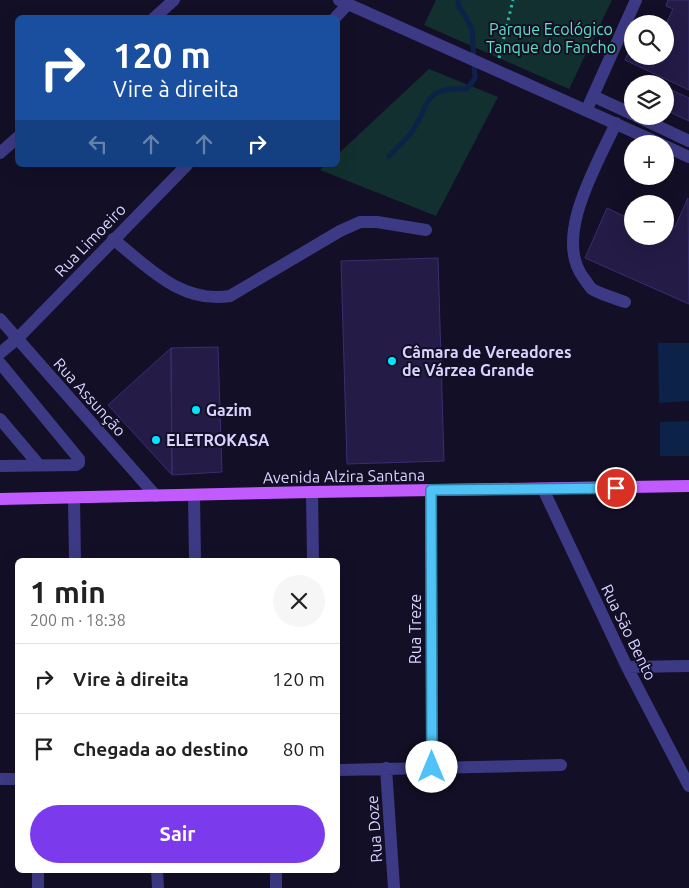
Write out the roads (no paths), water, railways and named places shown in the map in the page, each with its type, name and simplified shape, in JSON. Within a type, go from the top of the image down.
[{"type":"main road","name":"Avenida Alzira Santana","points":[[0,499],[689,486]]},
{"type":"street","points":[[157,15],[174,0]]},
{"type":"street","points":[[587,109],[636,0]]},
{"type":"street","points":[[337,15],[344,2],[642,135]]},
{"type":"street","points":[[592,96],[624,110]]},
{"type":"street","points":[[616,123],[580,203],[572,234],[572,253],[580,273],[592,288],[624,302]]},
{"type":"street","points":[[655,125],[689,141]]},
{"type":"street","points":[[0,153],[15,140]]},
{"type":"street","points":[[674,150],[689,157]]},
{"type":"street","name":"Rua Limoeiro","points":[[0,353],[17,339],[185,167]]},
{"type":"street","points":[[113,239],[174,288],[213,299],[230,296],[340,231],[360,222],[377,222],[426,230]]},
{"type":"street","name":"Rua Assunção","points":[[0,319],[156,496]]},
{"type":"street","points":[[0,363],[79,459],[79,463],[76,465],[0,466]]},
{"type":"street","points":[[0,419],[39,466]]},
{"type":"street","name":"Rua São Bento","points":[[543,489],[627,667],[689,786]]},
{"type":"street","name":"Rua Treze","points":[[431,490],[432,767]]},
{"type":"street","points":[[312,492],[313,558]]},
{"type":"street","points":[[194,495],[195,558]]},
{"type":"street","points":[[74,498],[76,558]]},
{"type":"street","points":[[627,667],[689,666]]},
{"type":"street","points":[[340,770],[562,765]]},
{"type":"street","name":"Rua Doze","points":[[386,768],[394,888]]},
{"type":"street","points":[[0,780],[15,779]]},
{"type":"street","points":[[38,873],[38,888]]},
{"type":"street","points":[[157,873],[158,888]]},
{"type":"street","points":[[276,873],[276,888]]},
{"type":"water","points":[[658,343],[689,343],[689,401],[659,403]]},
{"type":"water","points":[[689,421],[689,456],[660,456],[660,422]]},
{"type":"waterway","points":[[389,156],[411,133],[429,100],[434,95],[441,91],[467,89],[475,78],[472,29],[458,4],[458,0]]},
{"type":"place","name":"Câmara de Vereadores de Várzea Grande","points":[[392,361]]},
{"type":"place","name":"Gazim","points":[[196,410]]},
{"type":"place","name":"ELETROKASA","points":[[156,440]]},
{"type":"park label","name":"Parque Ecológico Tanque do Fancho","points":[[551,38]]}]
